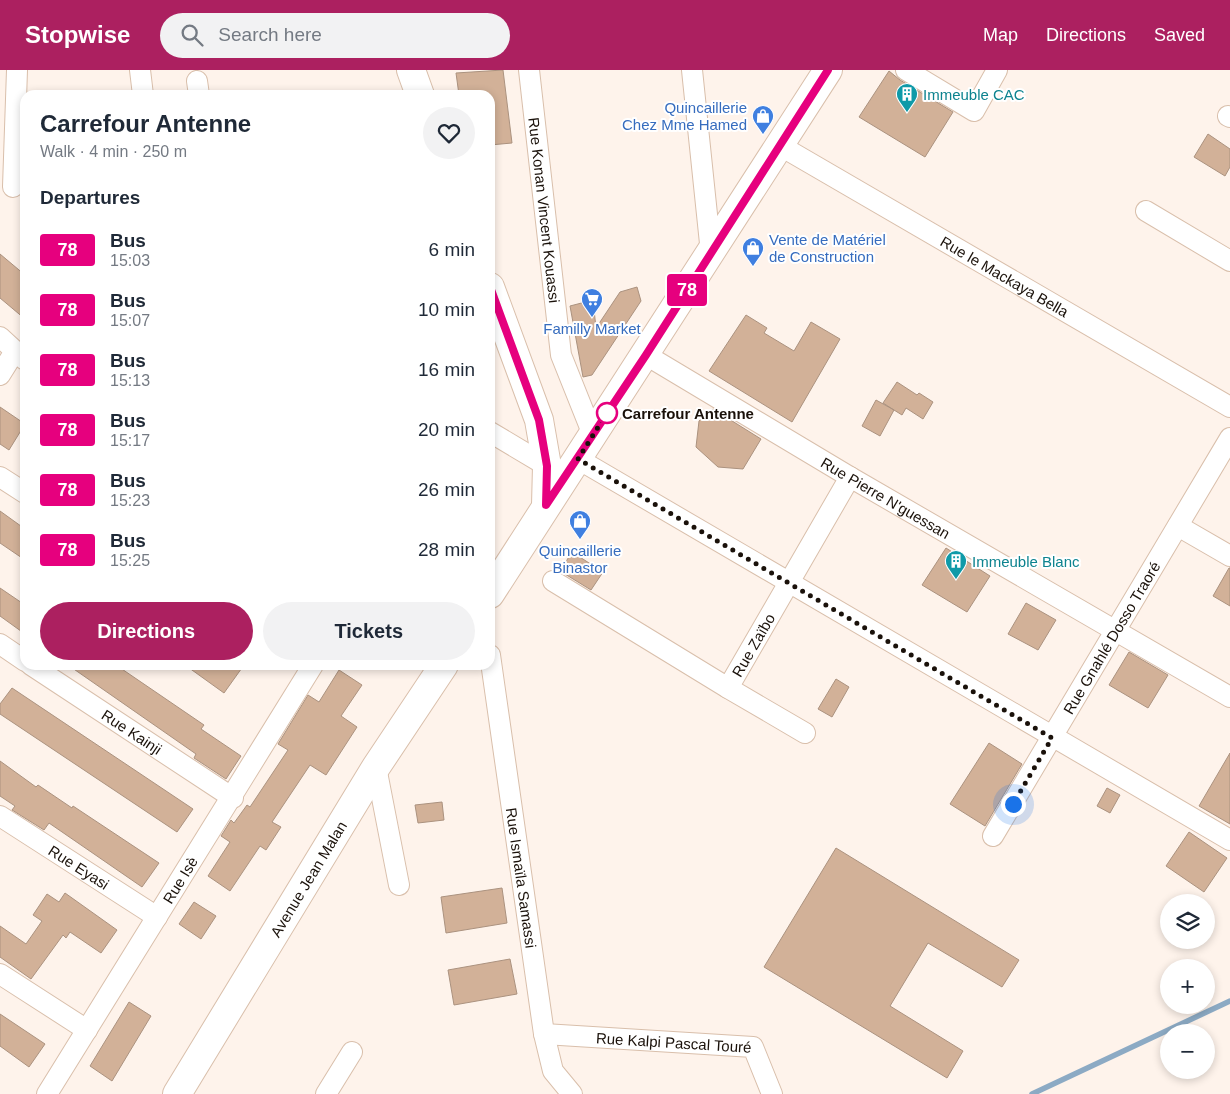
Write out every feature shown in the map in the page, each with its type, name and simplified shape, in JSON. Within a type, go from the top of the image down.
[{"type":"main road","points":[[411,70],[418,90]]},
{"type":"main road","points":[[495,586],[546,505],[646,355],[828,70]]},
{"type":"main road","points":[[495,300],[539,420],[547,466],[546,505]]},
{"type":"main road","name":"Avenue Jean Malan","points":[[177,1094],[376,768],[441,670]]},
{"type":"street","points":[[13,187],[17,70]]},
{"type":"street","points":[[140,70],[142,90]]},
{"type":"street","name":"Rue Konan Vincent Kouassi","points":[[529,70],[561,355],[593,435]]},
{"type":"street","points":[[692,70],[711,253]]},
{"type":"street","points":[[906,70],[974,111],[998,70]]},
{"type":"street","name":"Rue le Mackaya Bella","points":[[779,145],[1230,408]]},
{"type":"street","points":[[1146,211],[1230,261]]},
{"type":"street","points":[[0,337],[20,355],[0,375]]},
{"type":"street","name":"Rue Pierre N'guessan","points":[[646,355],[850,477],[1116,629],[1230,697]]},
{"type":"street","points":[[495,435],[547,466]]},
{"type":"street","name":"Rue Gnahlé Dosso Traoré","points":[[993,836],[1230,438]]},
{"type":"street","points":[[578,459],[1052,738],[1230,840]]},
{"type":"street","points":[[0,477],[20,490]]},
{"type":"street","name":"Rue Zaïbo","points":[[553,581],[728,688],[850,477]]},
{"type":"street","points":[[1178,526],[1230,556]]},
{"type":"street","points":[[0,644],[20,658]]},
{"type":"street","name":"Rue Kainji","points":[[39,670],[232,798]]},
{"type":"street","name":"Rue Isè","points":[[47,1094],[232,798],[303,670]]},
{"type":"street","name":"Rue Ismaïla Samassi","points":[[492,670],[544,1034],[553,1071],[572,1094]]},
{"type":"street","points":[[728,688],[805,733]]},
{"type":"street","points":[[376,768],[400,885]]},
{"type":"street","name":"Rue Eyasi","points":[[0,816],[157,917]]},
{"type":"street","points":[[0,974],[87,1030]]},
{"type":"street","name":"Rue Kalpi Pascal Touré","points":[[544,1034],[753,1047],[772,1094]]},
{"type":"street","points":[[326,1094],[352,1052]]},
{"type":"building","points":[[503,70],[512,143],[495,145],[495,90],[458,90],[456,73]]},
{"type":"building","name":"Immeuble CAC","points":[[889,71],[900,80],[953,112],[925,157],[859,117]]},
{"type":"building","points":[[1208,134],[1230,149],[1230,167],[1225,176],[1194,157]]},
{"type":"building","points":[[0,254],[20,271],[20,315],[0,298]]},
{"type":"building","points":[[637,287],[641,301],[592,375],[583,377],[570,306],[593,300],[596,328],[620,292]]},
{"type":"building","points":[[746,315],[767,328],[764,333],[794,351],[811,322],[840,339],[792,422],[709,371]]},
{"type":"building","points":[[897,382],[917,395],[919,393],[933,402],[923,419],[906,408],[902,415],[883,403]]},
{"type":"building","points":[[876,400],[894,410],[880,436],[862,426]]},
{"type":"building","points":[[0,407],[20,421],[20,432],[9,450],[0,444]]},
{"type":"building","points":[[713,409],[761,439],[743,469],[718,467],[696,447],[699,421]]},
{"type":"building","points":[[0,511],[20,525],[20,557],[0,543]]},
{"type":"building","name":"Immeuble Blanc","points":[[946,548],[990,576],[967,612],[922,585]]},
{"type":"building","points":[[572,552],[603,572],[591,590],[560,571]]},
{"type":"building","points":[[1230,568],[1230,606],[1213,596]]},
{"type":"building","points":[[0,588],[20,602],[20,630],[0,616]]},
{"type":"building","points":[[1026,603],[1056,620],[1038,650],[1008,634]]},
{"type":"building","points":[[1129,652],[1168,675],[1148,708],[1109,685]]},
{"type":"building","points":[[75,670],[123,670],[204,725],[201,729],[241,756],[226,779],[194,758],[196,754]]},
{"type":"building","points":[[192,670],[240,670],[224,693]]},
{"type":"building","points":[[339,670],[362,685],[341,716],[357,727],[326,775],[310,765],[272,822],[281,827],[266,850],[260,846],[230,891],[208,876],[230,842],[221,836],[231,820],[234,823],[247,805],[250,807],[288,750],[278,744],[308,695],[319,702]]},
{"type":"building","points":[[836,679],[849,687],[832,717],[818,709]]},
{"type":"building","points":[[12,688],[193,809],[177,832],[0,714],[0,704]]},
{"type":"building","points":[[989,743],[1022,764],[985,826],[950,804]]},
{"type":"building","points":[[1230,753],[1230,824],[1199,806]]},
{"type":"building","points":[[0,761],[36,787],[38,785],[72,808],[73,806],[159,863],[142,887],[49,823],[44,830],[12,810],[15,806],[0,796]]},
{"type":"building","points":[[1107,788],[1120,795],[1110,813],[1097,806]]},
{"type":"building","points":[[442,802],[444,820],[418,823],[415,805]]},
{"type":"building","points":[[1189,832],[1227,858],[1204,892],[1166,866]]},
{"type":"building","points":[[836,848],[1019,960],[1002,987],[928,943],[890,1006],[963,1051],[947,1078],[764,967]]},
{"type":"building","points":[[502,888],[507,923],[446,933],[441,897]]},
{"type":"building","points":[[65,893],[117,930],[101,953],[70,932],[66,938],[63,935],[31,979],[0,957],[0,926],[26,944],[42,921],[33,915],[47,894],[59,902]]},
{"type":"building","points":[[194,902],[216,916],[201,939],[179,924]]},
{"type":"building","points":[[510,959],[517,994],[454,1005],[448,970]]},
{"type":"building","points":[[129,1002],[151,1016],[112,1081],[90,1066]]},
{"type":"building","points":[[0,1014],[45,1044],[29,1067],[0,1046]]},
{"type":"waterway","points":[[1032,1094],[1230,1001]]},
{"type":"bus line","name":"78","points":[[495,301],[539,420],[547,466],[546,505],[646,355],[828,70]]},
{"type":"place","name":"Immeuble CAC","points":[[907,113]]},
{"type":"place","name":"Quincaillerie Chez Mme Hamed","points":[[763,135]]},
{"type":"place","name":"Vente de Matériel de Construction","points":[[753,267]]},
{"type":"place","name":"Familly Market","points":[[592,318]]},
{"type":"place","name":"Carrefour Antenne","points":[[607,413]]},
{"type":"place","name":"Quincaillerie Binastor","points":[[580,540]]},
{"type":"place","name":"Immeuble Blanc","points":[[956,580]]},
{"type":"route","points":[[607,413],[578,459],[1052,738],[1013,804]]}]
